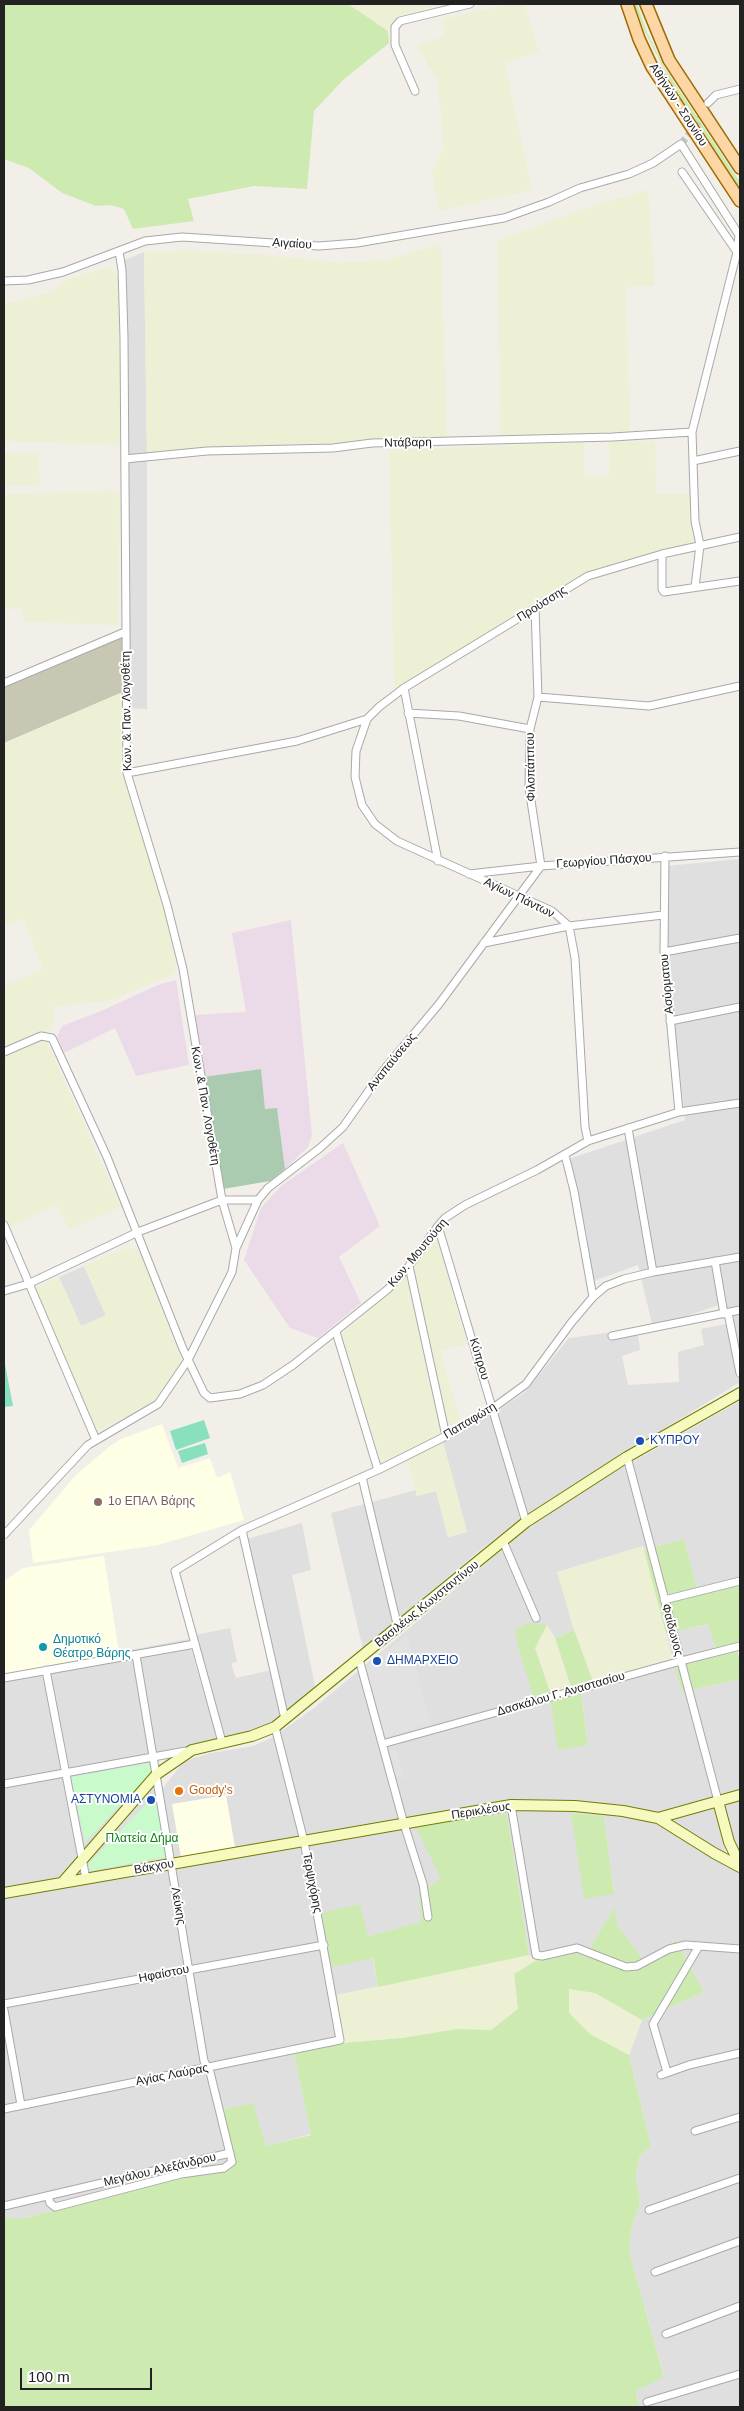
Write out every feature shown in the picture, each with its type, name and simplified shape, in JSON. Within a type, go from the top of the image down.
[{"type":"main road","name":"Αθήνών - Σουνίου","points":[[627,4],[639,39],[652,68],[740,201]]},
{"type":"main road","name":"Αθήνών - Σουνίου","points":[[646,4],[669,60],[740,168]]},
{"type":"main road","name":"Βασιλέως Κωνσταντίνου","points":[[62,1883],[157,1774],[192,1750],[252,1736],[275,1726],[398,1628],[526,1522],[627,1457],[740,1393]]},
{"type":"main road","name":"Περικλέους","points":[[658,1818],[740,1796]]},
{"type":"main road","points":[[718,1802],[730,1842],[740,1866]]},
{"type":"main road","name":"Περικλέους","points":[[304,1841],[511,1805],[575,1806],[623,1810],[658,1818],[714,1853],[740,1866]]},
{"type":"main road","name":"Βάκχου","points":[[4,1893],[304,1841]]},
{"type":"main road","points":[[714,1853],[730,1842]]},
{"type":"street","points":[[415,91],[396,45],[395,27],[400,21],[470,4]]},
{"type":"street","points":[[708,103],[716,95],[740,89]]},
{"type":"street","name":"Αιγαίου","points":[[4,281],[28,280],[63,272],[145,241],[182,236],[319,246],[357,243],[504,218],[550,202],[580,188],[629,174],[652,163],[681,144],[738,235],[739,254]]},
{"type":"street","points":[[682,172],[739,254],[692,432],[695,521],[700,545],[695,587]]},
{"type":"street","name":"Κων. & Παν. Λογοθέτη","points":[[119,251],[122,270],[125,459],[127,772],[167,905],[183,969],[222,1200],[236,1248]]},
{"type":"street","name":"Ντάβαρη","points":[[125,459],[217,450],[333,448],[372,443],[613,437],[692,432]]},
{"type":"street","points":[[693,461],[740,452]]},
{"type":"street","name":"Προύσσης","points":[[366,719],[379,706],[404,688],[588,576],[662,554],[740,537]]},
{"type":"street","points":[[662,554],[662,591],[740,581]]},
{"type":"street","name":"Φιλοπάππου","points":[[535,608],[538,697],[530,728],[529,788],[541,866]]},
{"type":"street","points":[[4,683],[125,632]]},
{"type":"street","points":[[538,697],[649,706],[740,686]]},
{"type":"street","points":[[404,688],[438,861]]},
{"type":"street","points":[[408,713],[459,716],[530,728]]},
{"type":"street","points":[[127,772],[296,741],[366,719]]},
{"type":"street","name":"Αγίων Πάντων","points":[[366,719],[356,751],[355,777],[362,805],[375,824],[397,841],[552,911],[569,926]]},
{"type":"street","name":"Γεωργίου Πάσχου","points":[[468,874],[541,866],[740,852]]},
{"type":"street","name":"Ασύρματου","points":[[665,856],[664,952],[679,1112]]},
{"type":"street","name":"Αναπαύσεως","points":[[236,1248],[258,1200],[268,1188],[320,1148],[343,1127],[382,1072],[439,1004],[541,866]]},
{"type":"street","points":[[484,943],[569,926],[663,915]]},
{"type":"street","points":[[569,926],[575,958],[585,1127],[588,1142]]},
{"type":"street","points":[[664,952],[740,938]]},
{"type":"street","points":[[670,1021],[740,1007]]},
{"type":"street","name":"Κων. Μουτούση","points":[[4,1052],[41,1036],[52,1038],[107,1157],[188,1360],[204,1393],[210,1398],[216,1399],[240,1394],[263,1385],[336,1332],[388,1289],[409,1266],[445,1218],[465,1205],[588,1142],[679,1112],[740,1103]]},
{"type":"street","points":[[628,1128],[653,1272]]},
{"type":"street","points":[[565,1155],[574,1190],[594,1297]]},
{"type":"street","points":[[4,1291],[28,1284],[138,1232],[222,1200],[258,1200]]},
{"type":"street","points":[[4,1225],[96,1440]]},
{"type":"street","name":"Κύπρου","points":[[438,1226],[526,1522]]},
{"type":"street","points":[[4,1534],[23,1516],[76,1456],[96,1440],[158,1404],[188,1360],[232,1272],[236,1248]]},
{"type":"street","name":"Παπαφώτη","points":[[195,1644],[175,1571],[242,1530],[378,1470],[446,1436],[493,1408],[526,1384],[571,1323],[606,1286],[624,1279],[653,1272],[740,1257]]},
{"type":"street","points":[[715,1261],[740,1373]]},
{"type":"street","points":[[409,1266],[446,1436]]},
{"type":"street","points":[[612,1336],[740,1310]]},
{"type":"street","points":[[336,1332],[378,1470]]},
{"type":"street","name":"Φαίδωνος","points":[[627,1457],[718,1802]]},
{"type":"street","points":[[362,1477],[398,1628]]},
{"type":"street","points":[[242,1530],[285,1719]]},
{"type":"street","points":[[502,1541],[536,1618]]},
{"type":"street","points":[[664,1600],[740,1581]]},
{"type":"street","points":[[4,1678],[195,1644],[222,1742]]},
{"type":"street","name":"Δασκάλου Γ. Αναστασίου","points":[[382,1744],[740,1646]]},
{"type":"street","name":"Λεύκης","points":[[136,1655],[157,1774],[170,1864],[204,2061],[207,2067]]},
{"type":"street","points":[[359,1659],[404,1824],[424,1884],[428,1917]]},
{"type":"street","points":[[46,1670],[86,1879]]},
{"type":"street","name":"Τερψιχόρης","points":[[275,1726],[304,1841],[340,2040]]},
{"type":"street","points":[[4,1784],[192,1750]]},
{"type":"street","points":[[511,1805],[536,1955],[542,1956],[577,1948],[626,1967],[637,1966],[669,1950],[686,1945],[740,1949]]},
{"type":"street","name":"Ηφαίστου","points":[[4,2004],[324,1945]]},
{"type":"street","points":[[699,1946],[653,2024],[664,2074],[740,2053]]},
{"type":"street","points":[[4,2010],[20,2105]]},
{"type":"street","name":"Αγίας Λαύρας","points":[[4,2109],[340,2040]]},
{"type":"street","name":"Μεγάλου Αλεξάνδρου","points":[[4,2206],[230,2153],[207,2067]]},
{"type":"street","points":[[695,2131],[740,2117]]},
{"type":"street","points":[[48,2196],[50,2203],[55,2207],[172,2176],[224,2168],[232,2162],[230,2153]]},
{"type":"street","points":[[649,2210],[740,2178]]},
{"type":"street","points":[[655,2272],[740,2241]]},
{"type":"street","points":[[666,2334],[740,2306]]},
{"type":"street","points":[[647,2402],[740,2374]]},
{"type":"shaded area","points":[[348,4],[443,4],[396,17],[388,31]]},
{"type":"shaded area","points":[[508,4],[525,4],[539,52],[505,63],[532,190],[439,211],[432,171],[444,148],[437,80],[416,44],[445,37],[442,19]]},
{"type":"shaded area","points":[[648,190],[655,286],[626,287],[630,434],[501,440],[497,241],[594,205]]},
{"type":"shaded area","points":[[441,244],[447,440],[147,456],[144,252],[193,251],[267,255],[342,263],[386,260]]},
{"type":"shaded area","points":[[144,252],[147,456],[147,709],[128,708],[125,260]]},
{"type":"shaded area","points":[[111,268],[115,272],[119,283],[121,442],[119,445],[4,441],[4,303],[20,301],[53,291],[65,280]]},
{"type":"shaded area","points":[[655,441],[657,494],[690,493],[693,541],[691,544],[611,566],[394,691],[389,450],[584,442],[585,477],[609,477],[609,442]]},
{"type":"shaded area","points":[[4,453],[38,453],[40,485],[4,487]]},
{"type":"shaded area","points":[[113,491],[120,494],[118,621],[112,625],[24,622],[22,608],[4,610],[4,494]]},
{"type":"shaded area","points":[[123,635],[123,692],[4,743],[4,687]]},
{"type":"shaded area","points":[[123,692],[121,770],[163,904],[176,967],[175,973],[112,1000],[54,1007],[52,1031],[4,1050],[4,986],[43,969],[23,919],[4,927],[4,743]]},
{"type":"shaded area","points":[[740,859],[740,1382],[525,1515],[474,1555],[363,1649],[331,1513],[416,1490],[417,1496],[436,1491],[448,1537],[467,1532],[443,1442],[495,1413],[525,1392],[569,1338],[637,1329],[640,1350],[622,1356],[628,1385],[679,1382],[678,1352],[704,1345],[701,1329],[731,1323],[724,1303],[653,1328],[638,1265],[591,1282],[587,1235],[569,1159],[685,1120],[668,963],[666,866]]},
{"type":"shaded area","points":[[291,920],[312,1135],[308,1147],[285,1169],[277,1109],[265,1109],[261,1069],[203,1077],[194,1015],[246,1012],[232,933]]},
{"type":"shaded area","points":[[176,980],[189,1065],[136,1076],[115,1028],[64,1053],[57,1036],[62,1026],[106,1009],[155,986]]},
{"type":"shaded area","points":[[39,1040],[47,1042],[121,1207],[69,1230],[57,1205],[7,1228],[4,1221],[4,1056]]},
{"type":"shaded area","points":[[261,1069],[265,1109],[277,1108],[285,1169],[270,1181],[223,1189],[203,1077]]},
{"type":"shaded area","points":[[343,1143],[380,1226],[339,1257],[361,1303],[318,1338],[290,1328],[244,1260],[261,1208],[281,1186]]},
{"type":"shaded area","points":[[433,1238],[437,1240],[467,1344],[440,1351],[460,1420],[440,1430],[467,1532],[448,1537],[436,1491],[417,1496],[405,1451],[381,1462],[341,1335],[413,1269],[424,1248]]},
{"type":"shaded area","points":[[129,1247],[140,1252],[183,1365],[158,1399],[150,1405],[100,1430],[94,1426],[34,1288],[59,1277],[81,1326],[106,1315],[84,1266]]},
{"type":"shaded area","points":[[84,1266],[106,1316],[81,1327],[59,1277]]},
{"type":"shaded area","points":[[740,1401],[740,1585],[699,1595],[684,1539],[644,1550],[643,1546],[558,1572],[574,1630],[555,1638],[547,1625],[515,1629],[533,1696],[549,1692],[588,1744],[580,1684],[673,1659],[666,1634],[709,1624],[718,1657],[676,1668],[682,1692],[740,1679],[740,1858],[737,1856],[723,1807],[714,1810],[730,1867],[698,1850],[740,1874],[740,2407],[639,2407],[636,2391],[664,2376],[629,2251],[632,2226],[640,2204],[636,2175],[640,2156],[651,2146],[629,2055],[642,2020],[704,1992],[676,1940],[643,1959],[616,1925],[615,1908],[584,1957],[560,1955],[537,1960],[529,1955],[507,1814],[441,1879],[422,1922],[368,1936],[378,1987],[337,1995],[343,2043],[294,2053],[311,2134],[266,2146],[234,2162],[228,2169],[186,2175],[30,2217],[15,2219],[4,2216],[4,1674],[188,1639],[218,1741],[156,1756],[162,1789],[184,1761],[211,1753],[253,1746],[273,1737],[314,1708],[521,1534],[569,1498]],"holes":[[[572,1813],[604,1816],[614,1893]]]},
{"type":"shaded area","points":[[162,1424],[178,1468],[210,1458],[217,1478],[230,1472],[244,1520],[158,1545],[33,1563],[29,1530],[76,1475],[121,1439]]},
{"type":"shaded area","points":[[302,1523],[311,1570],[292,1575],[316,1691],[264,1730],[224,1739],[195,1635],[230,1628],[237,1662],[231,1663],[236,1678],[276,1669],[247,1539]]},
{"type":"shaded area","points":[[643,1546],[673,1659],[593,1681],[574,1630],[557,1572]]},
{"type":"shaded area","points":[[104,1556],[119,1653],[4,1674],[4,1581],[23,1568]]},
{"type":"shaded area","points":[[547,1625],[555,1638],[571,1687],[549,1692],[535,1648]]},
{"type":"shaded area","points":[[407,1635],[431,1724],[385,1738],[366,1667]]},
{"type":"shaded area","points":[[384,1749],[397,1751],[405,1778],[391,1775]]},
{"type":"shaded area","points":[[226,1795],[235,1847],[181,1857],[172,1804]]},
{"type":"shaded area","points":[[529,1955],[537,1960],[514,1974],[518,2010],[491,2030],[457,2029],[402,2038],[343,2043],[337,1995]]},
{"type":"shaded area","points":[[569,1988],[595,1993],[642,2020],[629,2055],[590,2034],[569,2013]]},
{"type":"green space","points":[[4,4],[348,4],[388,31],[389,43],[343,80],[314,111],[307,189],[254,186],[188,199],[194,221],[133,229],[124,209],[111,205],[96,206],[62,193],[29,168],[4,159]]},
{"type":"green space","points":[[634,4],[637,4],[647,32],[664,67],[740,182],[740,191],[676,93],[645,32]]},
{"type":"green space","points":[[4,1359],[13,1406],[4,1407]]},
{"type":"green space","points":[[204,1420],[210,1438],[176,1450],[170,1431]]},
{"type":"green space","points":[[205,1443],[208,1454],[182,1463],[178,1451]]},
{"type":"green space","points":[[684,1539],[699,1595],[740,1585],[740,1642],[735,1643],[740,1661],[740,1679],[682,1692],[675,1668],[718,1656],[708,1624],[666,1634],[644,1550]]},
{"type":"green space","points":[[528,1623],[547,1625],[535,1648],[550,1692],[571,1687],[555,1638],[574,1630],[593,1681],[580,1685],[588,1745],[558,1750],[549,1692],[533,1696],[517,1643],[515,1629]]},
{"type":"green space","name":"Πλατεία Δήμα","points":[[149,1763],[151,1773],[85,1842],[71,1777]]},
{"type":"green space","name":"Πλατεία Δήμα","points":[[156,1794],[166,1857],[90,1871],[89,1863]]},
{"type":"green space","points":[[571,1813],[604,1816],[614,1894],[584,1899]]},
{"type":"green space","points":[[507,1814],[529,1955],[378,1987],[373,1958],[332,1967],[321,1913],[360,1904],[368,1936],[421,1922],[419,1893],[441,1879],[414,1823]]},
{"type":"green space","points":[[615,1907],[617,1925],[643,1959],[676,1940],[704,1992],[642,2020],[595,1993],[569,1989],[569,2013],[590,2034],[629,2055],[651,2146],[640,2156],[636,2175],[640,2204],[632,2226],[629,2251],[664,2377],[636,2391],[639,2407],[4,2407],[4,2216],[15,2219],[30,2217],[186,2175],[228,2169],[234,2162],[222,2110],[253,2103],[266,2146],[311,2135],[294,2053],[343,2043],[402,2038],[457,2029],[491,2030],[518,2009],[514,1974],[537,1960],[573,1951],[584,1957]]},
{"type":"tunnel","points":[[681,144],[697,124],[708,103]]},
{"type":"place","name":"ΚΥΠΡΟΥ","points":[[640,1441]]},
{"type":"place","name":"1ο ΕΠΑΛ Βάρης","points":[[98,1502]]},
{"type":"place","name":"Δημοτικό Θέατρο Βάρης","points":[[43,1647]]},
{"type":"place","name":"ΔΗΜΑΡΧΕΙΟ","points":[[377,1661]]},
{"type":"place","name":"Goody's","points":[[179,1791]]},
{"type":"place","name":"ΑΣΤΥΝΟΜΙΑ","points":[[151,1800]]}]
